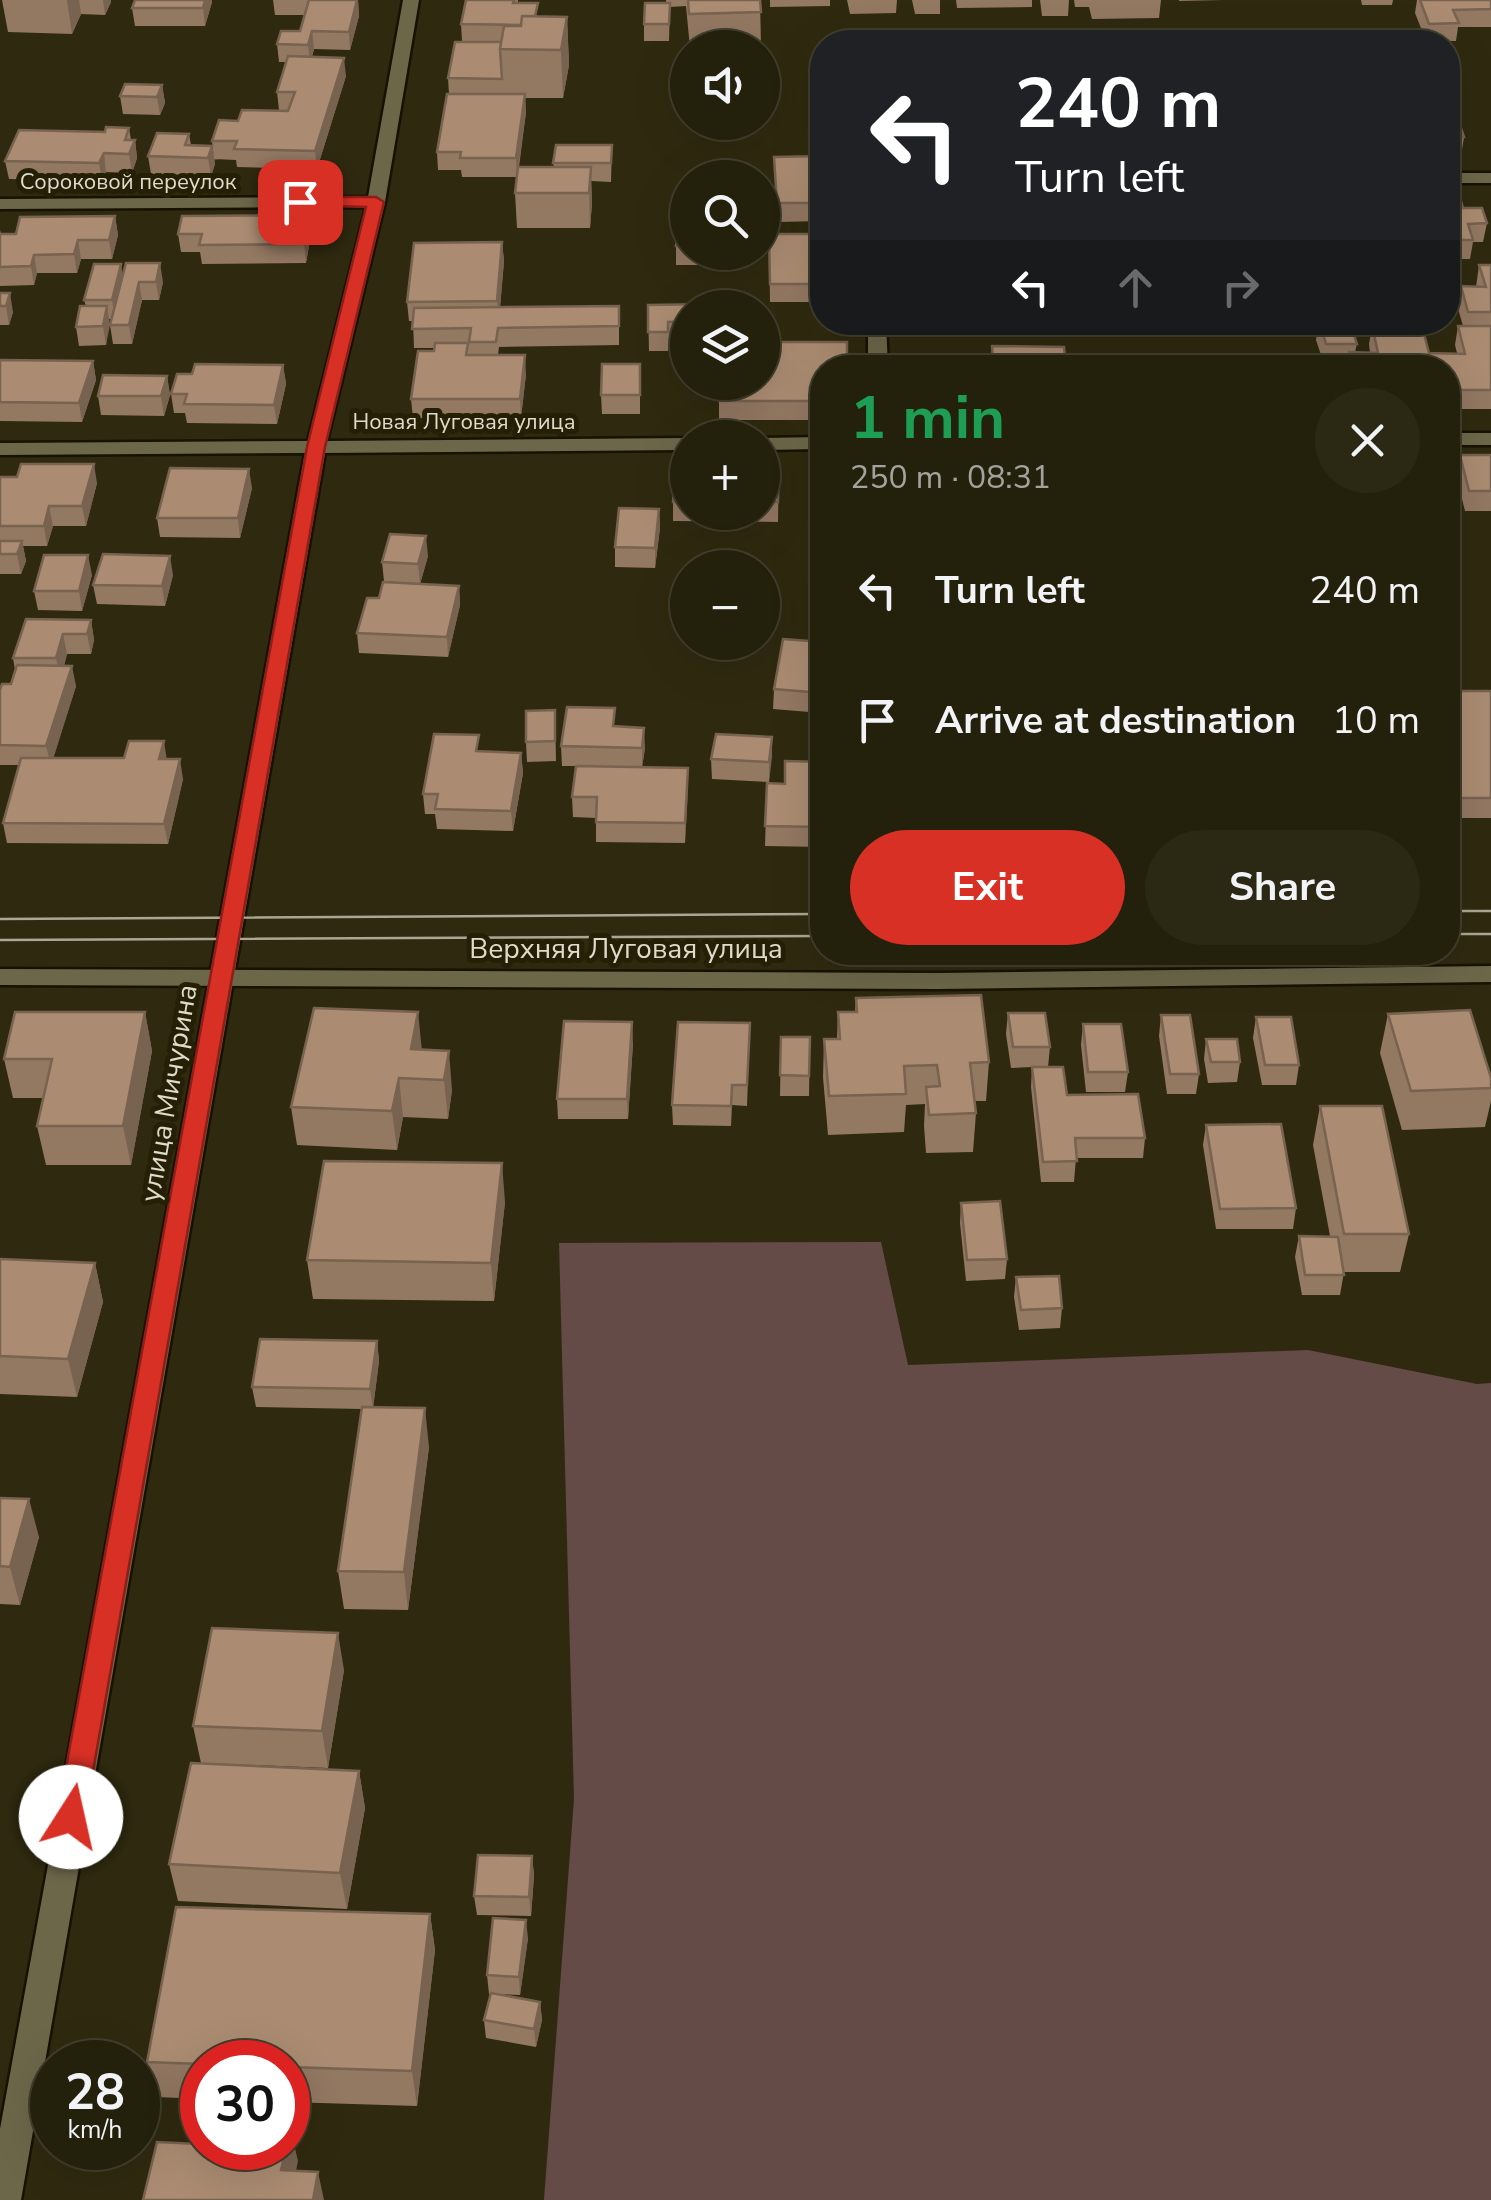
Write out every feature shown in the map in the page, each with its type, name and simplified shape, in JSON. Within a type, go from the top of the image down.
[{"type":"street","name":"улица Мичурина","points":[[4,2200],[316,447],[376,202],[411,0]]},
{"type":"street","points":[[1460,178],[1491,178]]},
{"type":"street","name":"Сороковой переулок","points":[[0,204],[376,202]]},
{"type":"street","points":[[1460,439],[1491,439]]},
{"type":"street","name":"Новая Луговая улица","points":[[0,449],[670,444]]},
{"type":"street","points":[[780,444],[810,444]]},
{"type":"street","name":"Верхняя Луговая улица","points":[[0,977],[220,974],[938,981],[1491,974]]},
{"type":"shaded area","points":[[881,1242],[908,1365],[1308,1350],[1477,1384],[1491,1383],[1491,2200],[544,2200],[574,1799],[559,1243]]},
{"type":"building","points":[[135,0],[205,0],[203,8],[132,8]]},
{"type":"building","points":[[309,0],[357,0],[349,32],[312,31],[308,45],[277,44],[281,31],[300,31]]},
{"type":"building","points":[[466,0],[538,3],[535,16],[522,16],[521,25],[461,24]]},
{"type":"building","points":[[688,0],[760,0],[761,12],[689,14]]},
{"type":"building","points":[[1420,0],[1491,0],[1491,9],[1453,10],[1459,23],[1429,24]]},
{"type":"building","points":[[645,3],[670,3],[669,24],[644,24]]},
{"type":"building","points":[[522,16],[567,17],[561,50],[500,49],[504,26],[521,26]]},
{"type":"building","points":[[455,42],[501,42],[502,79],[448,78]]},
{"type":"building","points":[[288,56],[344,58],[315,151],[234,149],[237,141],[212,141],[219,120],[238,121],[242,110],[288,111],[295,92],[277,92]]},
{"type":"building","points":[[125,84],[162,85],[157,97],[120,96]]},
{"type":"building","points":[[447,94],[525,94],[516,158],[460,158],[461,152],[437,152]]},
{"type":"building","points":[[106,127],[129,128],[125,140],[135,140],[129,154],[104,153],[99,163],[5,161],[19,130],[105,132]]},
{"type":"building","points":[[157,133],[189,134],[185,145],[212,146],[208,158],[148,156]]},
{"type":"building","points":[[556,145],[612,145],[611,163],[553,163]]},
{"type":"building","points":[[810,156],[810,203],[780,203],[780,160],[774,157]]},
{"type":"building","points":[[518,167],[591,167],[589,193],[515,193]]},
{"type":"building","points":[[1460,198],[1463,208],[1482,208],[1487,223],[1468,224],[1473,240],[1460,240]]},
{"type":"building","points":[[309,215],[304,244],[199,245],[202,234],[178,234],[182,216]]},
{"type":"building","points":[[115,216],[109,240],[78,240],[74,254],[34,255],[31,266],[0,267],[0,234],[16,234],[20,217]]},
{"type":"building","points":[[780,234],[810,234],[810,284],[770,284],[770,270],[780,270]]},
{"type":"building","points":[[502,242],[497,301],[407,302],[414,243]]},
{"type":"building","points":[[126,263],[160,263],[156,282],[139,282],[129,325],[110,325]]},
{"type":"building","points":[[94,264],[121,264],[112,300],[84,300]]},
{"type":"building","points":[[1479,265],[1491,265],[1491,312],[1468,312],[1461,286],[1486,287]]},
{"type":"building","points":[[0,293],[10,293],[6,306],[0,306]]},
{"type":"building","points":[[648,305],[670,305],[668,332],[648,332]]},
{"type":"building","points":[[80,306],[107,306],[103,326],[76,327]]},
{"type":"building","points":[[619,306],[619,326],[498,328],[496,342],[469,342],[471,328],[412,329],[414,308]]},
{"type":"building","points":[[1460,326],[1491,326],[1491,390],[1460,390],[1460,355],[1350,355],[1349,352],[1378,353],[1374,335],[1424,335],[1429,353],[1465,354]]},
{"type":"building","points":[[1324,335],[1354,335],[1357,344],[1326,344]]},
{"type":"building","points":[[780,342],[847,342],[847,355],[810,355],[810,401],[719,401],[780,400]]},
{"type":"building","points":[[435,343],[468,343],[466,355],[525,355],[520,399],[411,399],[418,351],[434,351]]},
{"type":"building","points":[[992,346],[1064,347],[1065,355],[993,355]]},
{"type":"building","points":[[0,360],[93,361],[79,403],[0,402]]},
{"type":"building","points":[[195,364],[283,365],[274,405],[184,404],[187,394],[171,394],[177,374],[192,374]]},
{"type":"building","points":[[602,364],[640,364],[640,395],[601,395]]},
{"type":"building","points":[[103,375],[167,376],[161,396],[98,396]]},
{"type":"building","points":[[1460,455],[1491,455],[1491,491],[1469,491]]},
{"type":"building","points":[[21,464],[94,464],[82,506],[49,506],[44,526],[0,526],[0,477],[17,477]]},
{"type":"building","points":[[170,468],[249,469],[238,518],[157,518]]},
{"type":"building","points":[[619,508],[659,509],[655,548],[615,547]]},
{"type":"building","points":[[390,534],[426,536],[418,564],[382,562]]},
{"type":"building","points":[[0,541],[22,541],[17,554],[0,554]]},
{"type":"building","points":[[103,554],[170,556],[162,586],[93,585]]},
{"type":"building","points":[[44,555],[88,555],[79,591],[34,591]]},
{"type":"building","points":[[383,582],[459,586],[447,637],[357,633],[367,598],[379,598]]},
{"type":"building","points":[[26,619],[91,620],[87,634],[63,634],[56,658],[13,658]]},
{"type":"building","points":[[783,639],[810,641],[810,692],[774,689]]},
{"type":"building","points":[[17,665],[72,666],[46,746],[0,745],[0,690],[2,684],[11,684]]},
{"type":"building","points":[[1460,691],[1491,691],[1491,798],[1460,798]]},
{"type":"building","points":[[567,707],[615,708],[613,726],[644,728],[642,748],[561,746]]},
{"type":"building","points":[[555,710],[555,741],[526,742],[526,711]]},
{"type":"building","points":[[434,734],[479,735],[476,751],[521,753],[511,811],[435,809],[438,794],[423,794]]},
{"type":"building","points":[[716,734],[772,737],[769,762],[711,759]]},
{"type":"building","points":[[129,741],[164,741],[159,759],[180,759],[164,824],[3,823],[21,758],[124,758]]},
{"type":"building","points":[[785,761],[810,762],[810,827],[765,826],[767,783],[785,784]]},
{"type":"building","points":[[576,766],[688,768],[685,823],[596,822],[597,797],[572,797]]},
{"type":"building","points":[[981,995],[989,1062],[970,1063],[976,1113],[929,1115],[926,1087],[940,1086],[937,1065],[904,1066],[906,1094],[829,1096],[824,1039],[840,1039],[838,1012],[857,1012],[856,998]]},
{"type":"building","points":[[314,1008],[418,1012],[411,1049],[449,1051],[444,1080],[399,1078],[392,1111],[291,1107]]},
{"type":"building","points":[[1470,1010],[1491,1088],[1411,1091],[1388,1014]]},
{"type":"building","points":[[15,1012],[145,1012],[123,1126],[37,1126],[52,1059],[4,1059]]},
{"type":"building","points":[[1008,1013],[1045,1013],[1050,1047],[1013,1047]]},
{"type":"building","points":[[1161,1015],[1190,1015],[1199,1074],[1170,1074]]},
{"type":"building","points":[[1256,1017],[1291,1017],[1299,1065],[1265,1065]]},
{"type":"building","points":[[564,1021],[632,1022],[627,1099],[557,1099]]},
{"type":"building","points":[[678,1022],[750,1023],[747,1085],[732,1085],[731,1106],[672,1105]]},
{"type":"building","points":[[1083,1024],[1121,1024],[1128,1072],[1088,1072]]},
{"type":"building","points":[[781,1037],[810,1037],[809,1076],[780,1075]]},
{"type":"building","points":[[1206,1039],[1237,1039],[1240,1062],[1211,1062]]},
{"type":"building","points":[[1032,1067],[1063,1067],[1067,1095],[1138,1094],[1145,1138],[1075,1138],[1077,1161],[1043,1162]]},
{"type":"building","points":[[1320,1106],[1382,1106],[1409,1234],[1344,1234]]},
{"type":"building","points":[[1281,1124],[1296,1208],[1220,1209],[1206,1125]]},
{"type":"building","points":[[324,1161],[502,1163],[491,1263],[307,1260]]},
{"type":"building","points":[[1000,1201],[1007,1259],[967,1260],[961,1203]]},
{"type":"building","points":[[1299,1236],[1338,1237],[1344,1275],[1305,1275]]},
{"type":"building","points":[[0,1259],[95,1263],[68,1359],[0,1356]]},
{"type":"building","points":[[1059,1276],[1062,1308],[1021,1310],[1016,1277]]},
{"type":"building","points":[[260,1339],[377,1341],[370,1389],[252,1387]]},
{"type":"building","points":[[362,1407],[425,1408],[404,1572],[338,1571]]},
{"type":"building","points":[[0,1498],[29,1499],[10,1567],[0,1566]]},
{"type":"building","points":[[212,1628],[338,1633],[322,1731],[193,1726]]},
{"type":"building","points":[[191,1763],[359,1771],[340,1873],[169,1864]]},
{"type":"building","points":[[478,1855],[532,1856],[529,1897],[474,1896]]},
{"type":"building","points":[[176,1907],[430,1914],[412,2071],[310,2068],[310,2040],[180,2040],[180,2063],[160,2062],[160,2040],[151,2040]]},
{"type":"building","points":[[493,1918],[526,1920],[519,1977],[487,1975]]},
{"type":"building","points":[[491,1993],[540,2002],[534,2029],[484,2020]]},
{"type":"building","points":[[160,2142],[180,2143],[180,2170],[318,2172],[313,2200],[143,2200],[150,2170],[160,2170]]},
{"type":"tram line","points":[[1460,911],[1491,911]]},
{"type":"tram line","points":[[0,919],[810,914]]},
{"type":"tram line","points":[[1460,934],[1491,934]]},
{"type":"tram line","points":[[0,940],[810,936]]},
{"type":"route","points":[[71,1817],[316,447],[376,202],[300,202]]}]
